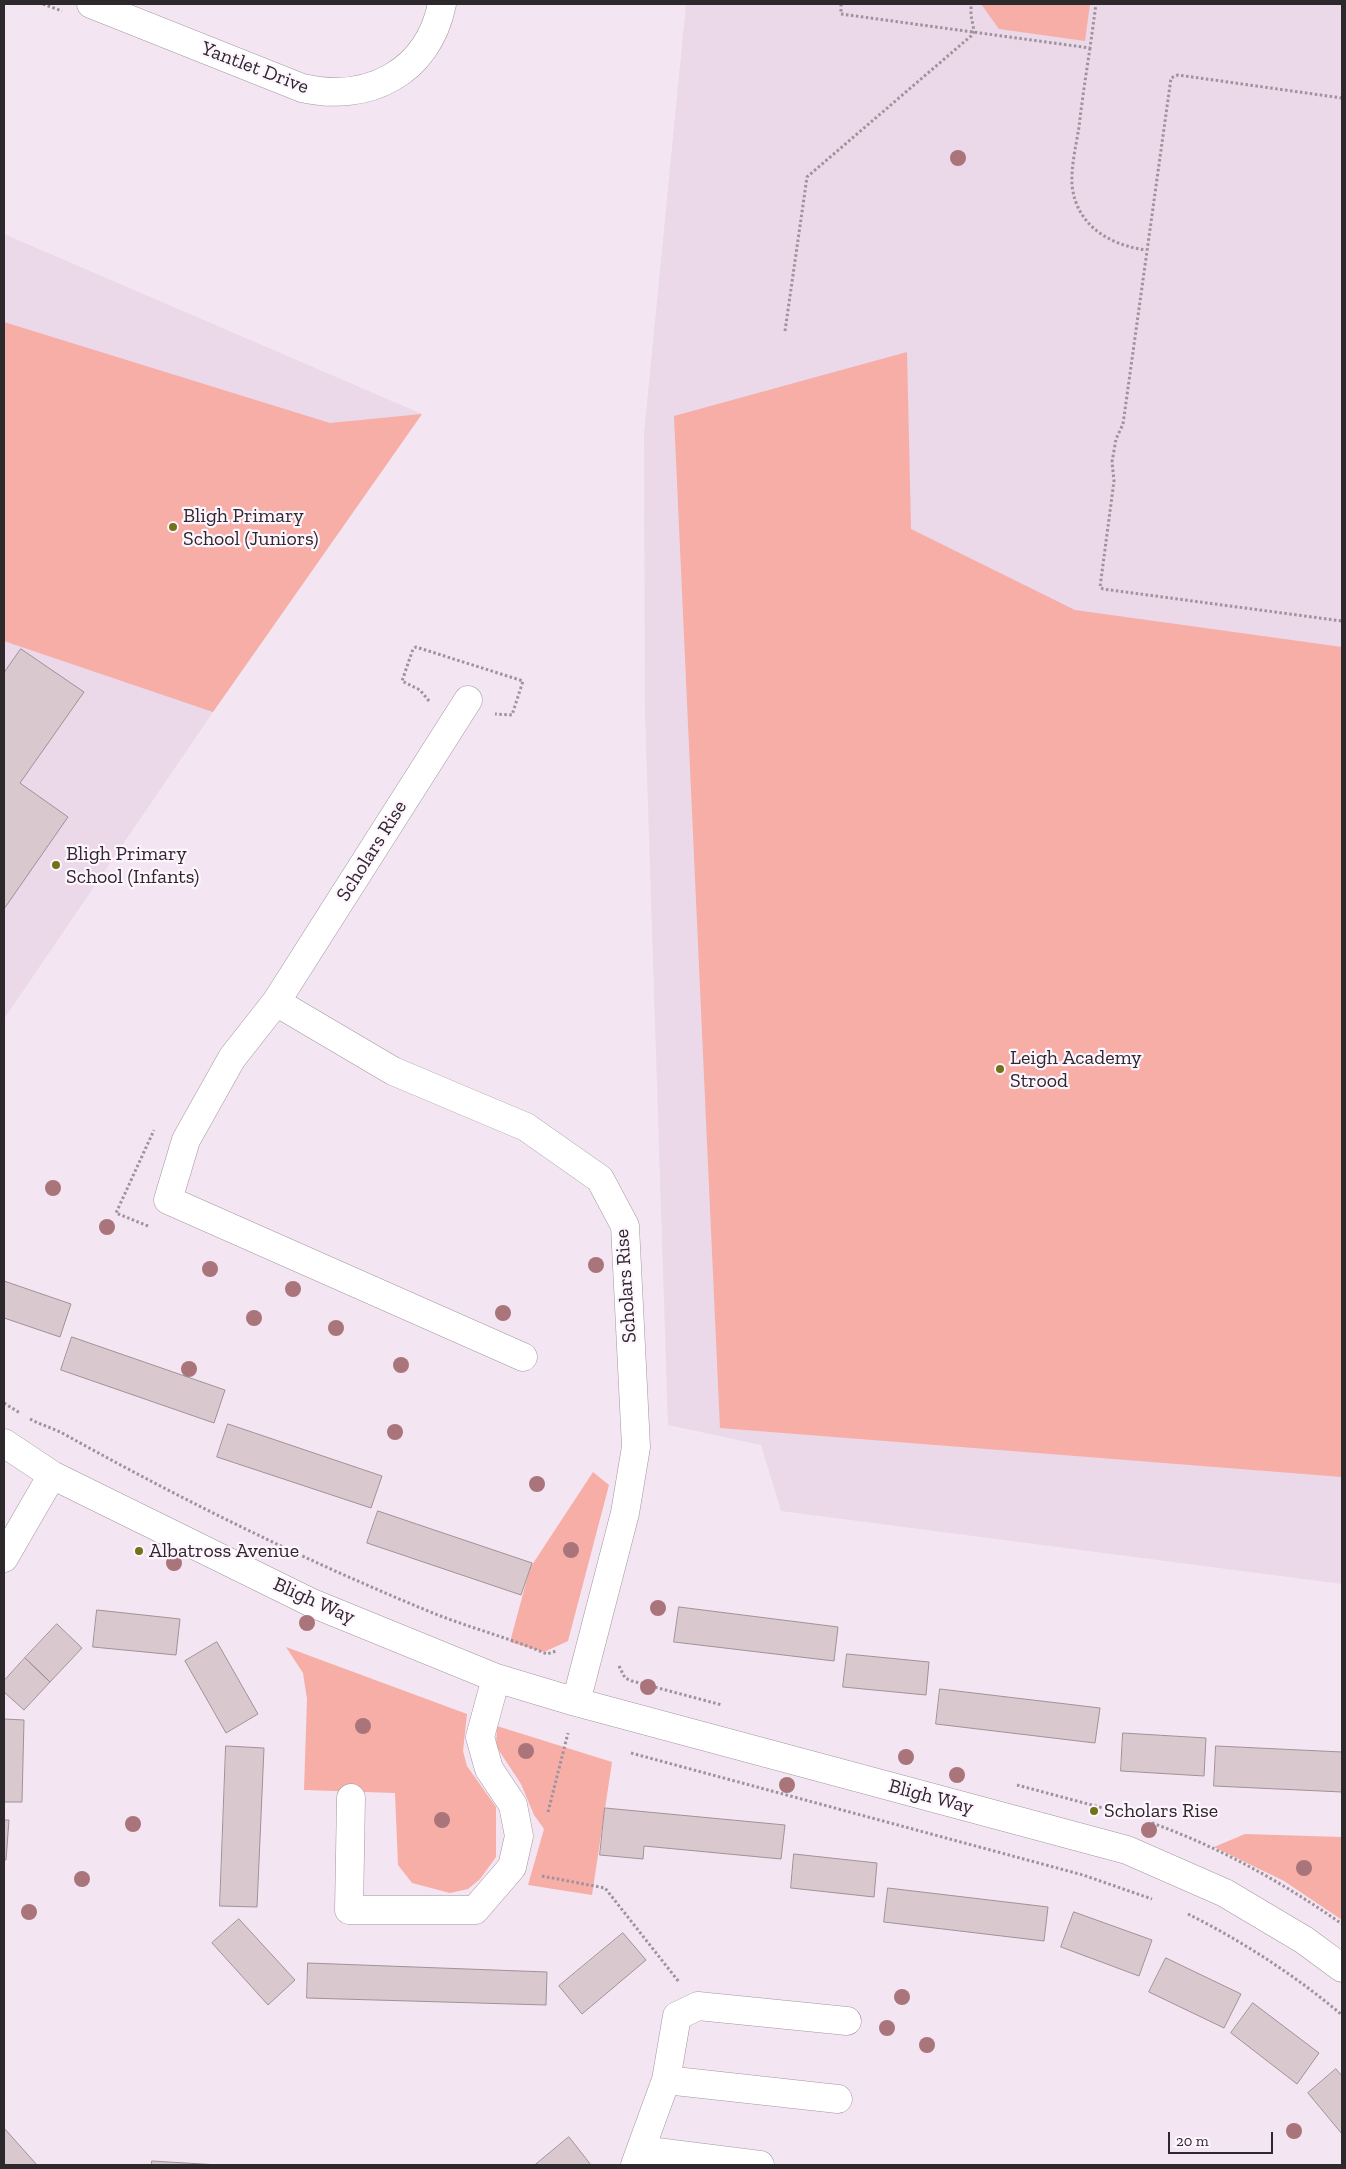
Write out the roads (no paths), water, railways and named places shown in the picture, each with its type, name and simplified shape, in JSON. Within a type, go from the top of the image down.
[{"type":"street","name":"Yantlet Drive","points":[[91,4],[302,88],[339,93],[360,90],[379,84],[415,60],[433,33],[442,4]]},
{"type":"street","name":"Scholars Rise","points":[[478,707],[276,1002],[232,1058],[186,1140],[168,1200],[523,1357]]},
{"type":"street","name":"Scholars Rise","points":[[276,1002],[393,1071],[526,1127],[600,1179],[625,1226],[636,1448],[625,1513],[576,1702]]},
{"type":"street","name":"Bligh Way","points":[[4,1443],[52,1475],[312,1603],[496,1678],[576,1702],[1127,1850],[1225,1893],[1304,1940],[1342,1968]]},
{"type":"street","points":[[4,1558],[52,1475]]},
{"type":"street","points":[[351,1798],[348,1910],[475,1910],[512,1867],[518,1836],[513,1805],[489,1768],[480,1737],[496,1678]]},
{"type":"street","points":[[760,2165],[638,2158],[666,2080],[677,2016],[698,2006],[847,2020]]},
{"type":"street","points":[[666,2080],[838,2099]]},
{"type":"place","name":"Bligh Primary School (Juniors)","points":[[173,527]]},
{"type":"place","name":"Bligh Primary School (Infants)","points":[[56,865]]},
{"type":"place","name":"Leigh Academy Strood","points":[[1000,1069]]},
{"type":"place","name":"Albatross Avenue","points":[[139,1551]]},
{"type":"place","name":"Scholars Rise","points":[[1094,1811]]}]
